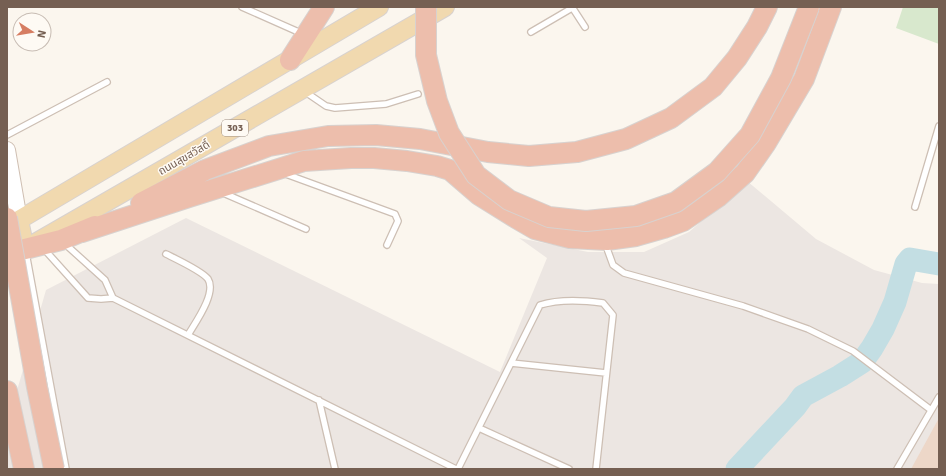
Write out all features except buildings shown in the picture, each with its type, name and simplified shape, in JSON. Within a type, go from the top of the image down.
[{"type":"highway","points":[[290,60],[324,7]]},
{"type":"highway","points":[[426,7],[426,55],[437,101],[449,133],[476,175],[509,200],[549,217],[586,221],[636,216],[676,202],[717,172],[750,135],[781,78],[809,7]]},
{"type":"highway","points":[[82,232],[205,170],[270,146],[328,136],[376,135],[420,139],[488,152],[529,156],[577,152],[626,139],[671,118],[713,87],[737,58],[757,27],[766,7]]},
{"type":"highway","points":[[33,247],[61,240],[304,161],[351,158],[374,158],[437,166],[450,170],[480,195],[536,229],[570,238],[603,240],[636,236],[683,221],[718,197],[745,173],[766,143],[804,79],[831,7]]},
{"type":"highway","points":[[11,222],[37,387],[54,469]]},
{"type":"highway","points":[[7,391],[24,469]]},
{"type":"main road","points":[[11,222],[379,7]]},
{"type":"main road","name":"ถนนสุขสวัสดิ์","points":[[7,260],[33,247],[445,7]]},
{"type":"main road","points":[[7,150],[11,222],[33,247]]},
{"type":"lane","points":[[242,7],[306,35]]},
{"type":"lane","points":[[531,32],[572,8],[585,27]]},
{"type":"lane","points":[[7,135],[107,82]]},
{"type":"lane","points":[[302,90],[326,106],[335,108],[386,104],[418,94]]},
{"type":"lane","points":[[915,207],[939,126]]},
{"type":"lane","points":[[274,170],[396,214],[398,221],[386,245]]},
{"type":"lane","points":[[214,189],[306,229]]},
{"type":"lane","points":[[61,240],[105,280],[113,298]]},
{"type":"lane","points":[[603,240],[613,265],[624,273],[743,306],[808,329],[853,351],[931,410]]},
{"type":"lane","points":[[33,247],[88,298],[100,300],[113,298],[457,469],[540,305],[558,301],[591,301],[603,303],[612,315],[596,469]]},
{"type":"lane","points":[[33,247],[66,469]]},
{"type":"lane","points":[[166,254],[203,274],[209,280],[210,287],[207,302],[188,335]]},
{"type":"lane","points":[[510,363],[606,373]]},
{"type":"lane","points":[[897,469],[939,397]]},
{"type":"lane","points":[[319,400],[334,469]]},
{"type":"lane","points":[[478,428],[569,469]]},
{"type":"shaded area","points":[[747,181],[816,239],[874,270],[922,283],[939,284],[939,469],[7,469],[7,425],[46,290],[186,218],[500,372],[547,258],[519,238],[588,252],[644,252],[689,232]]},
{"type":"green space","points":[[903,7],[939,7],[939,44],[896,28]]},
{"type":"waterway","points":[[737,469],[795,407],[803,396],[862,362],[883,329],[895,302],[906,264],[910,259],[939,264]]}]
